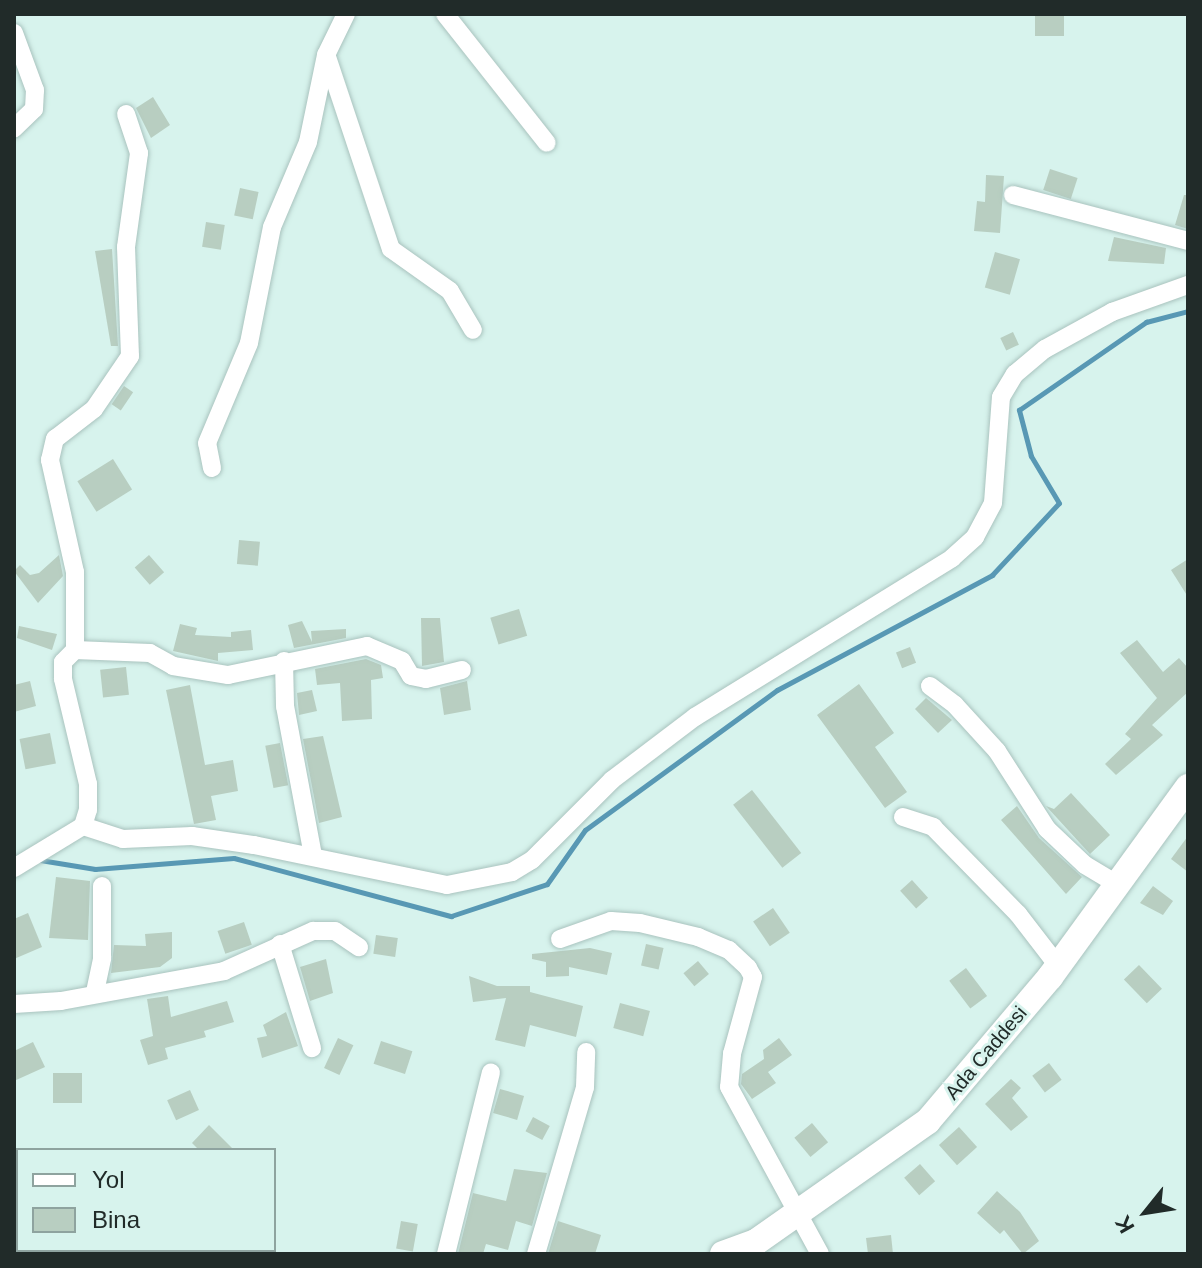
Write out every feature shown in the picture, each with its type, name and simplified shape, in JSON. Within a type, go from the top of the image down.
[{"type":"main road","name":"Ada Caddesi","points":[[723,1254],[756,1242],[928,1121],[1058,966],[1188,787]]},
{"type":"street","points":[[212,468],[207,443],[249,343],[272,227],[308,142],[326,55],[346,14]]},
{"type":"street","points":[[445,14],[547,143]]},
{"type":"street","points":[[14,33],[35,90],[34,109],[14,128]]},
{"type":"street","points":[[326,55],[391,249],[450,291],[473,330]]},
{"type":"street","points":[[83,826],[88,784],[63,662],[75,650],[75,572],[50,460],[55,439],[94,409],[130,356],[126,247],[139,153],[126,114]]},
{"type":"street","points":[[1013,195],[1188,241]]},
{"type":"street","points":[[14,868],[83,826],[123,839],[192,836],[313,856],[447,885],[483,881],[532,860],[612,780],[695,717],[952,558],[975,537],[993,503],[999,409],[1015,374],[1045,349],[1112,312],[1188,285]]},
{"type":"street","points":[[75,650],[150,653],[173,666],[228,675],[367,646],[402,661],[411,676],[426,679],[462,670]]},
{"type":"street","points":[[284,661],[285,706],[313,856]]},
{"type":"street","points":[[930,686],[955,705],[997,751],[1047,829],[1085,865],[1117,884]]},
{"type":"street","points":[[903,817],[933,827],[1018,914],[1058,966]]},
{"type":"street","points":[[95,992],[102,958],[102,886]]},
{"type":"street","points":[[560,939],[611,921],[640,923],[698,937],[729,950],[748,968],[753,977],[732,1054],[729,1087],[820,1254]]},
{"type":"street","points":[[14,1004],[61,1001],[95,992],[224,971],[280,944],[324,931],[335,931],[359,947]]},
{"type":"street","points":[[280,944],[312,1048]]},
{"type":"street","points":[[536,1254],[585,1087],[586,1052]]},
{"type":"street","points":[[446,1254],[491,1072]]},
{"type":"building","points":[[1035,14],[1064,14],[1064,36],[1035,36]]},
{"type":"building","points":[[153,97],[170,125],[151,138],[136,108]]},
{"type":"building","points":[[1050,169],[1078,178],[1071,199],[1043,190]]},
{"type":"building","points":[[986,175],[1004,176],[1000,233],[974,231],[977,201],[985,202]]},
{"type":"building","points":[[240,188],[259,192],[253,219],[234,215]]},
{"type":"building","points":[[1184,195],[1188,195],[1188,229],[1175,225]]},
{"type":"building","points":[[206,222],[225,225],[221,250],[202,247]]},
{"type":"building","points":[[1114,237],[1166,248],[1164,264],[1108,261]]},
{"type":"building","points":[[112,249],[118,346],[111,346],[95,251]]},
{"type":"building","points":[[995,252],[1020,259],[1010,295],[985,288]]},
{"type":"building","points":[[1013,332],[1019,345],[1006,351],[1000,338]]},
{"type":"building","points":[[124,386],[133,392],[121,410],[112,404]]},
{"type":"building","points":[[113,459],[132,490],[96,512],[77,481]]},
{"type":"building","points":[[239,540],[260,542],[258,566],[237,564]]},
{"type":"building","points":[[59,555],[63,576],[38,603],[14,571],[20,565],[30,575],[39,573]]},
{"type":"building","points":[[149,555],[164,572],[150,585],[135,567]]},
{"type":"building","points":[[1188,559],[1188,597],[1171,570]]},
{"type":"building","points":[[519,609],[527,636],[498,645],[490,618]]},
{"type":"building","points":[[421,618],[440,618],[444,662],[422,666]]},
{"type":"building","points":[[302,621],[312,642],[311,631],[346,629],[346,638],[294,648],[288,625]]},
{"type":"building","points":[[180,624],[197,628],[195,635],[231,637],[231,632],[251,630],[253,650],[218,653],[218,661],[173,651]]},
{"type":"building","points":[[19,626],[57,634],[52,650],[17,638]]},
{"type":"building","points":[[1137,640],[1163,672],[1179,658],[1188,668],[1188,692],[1152,725],[1163,735],[1116,775],[1105,764],[1131,739],[1125,734],[1157,698],[1120,653]]},
{"type":"building","points":[[910,647],[916,663],[902,668],[896,652]]},
{"type":"building","points":[[366,659],[381,665],[383,678],[371,680],[372,719],[342,721],[340,683],[317,685],[315,669]]},
{"type":"building","points":[[126,667],[129,695],[103,698],[100,670]]},
{"type":"building","points":[[30,681],[36,706],[14,712],[14,685]]},
{"type":"building","points":[[467,681],[471,710],[444,715],[440,688]]},
{"type":"building","points":[[859,684],[894,733],[875,747],[907,792],[885,808],[817,715]]},
{"type":"building","points":[[190,685],[205,765],[233,760],[238,791],[211,796],[216,820],[194,824],[166,690]]},
{"type":"building","points":[[312,690],[317,711],[299,715],[297,693]]},
{"type":"building","points":[[926,698],[952,720],[938,733],[915,709]]},
{"type":"building","points":[[50,733],[56,763],[25,769],[20,739]]},
{"type":"building","points":[[323,736],[342,817],[319,823],[303,739]]},
{"type":"building","points":[[280,743],[288,785],[273,788],[265,746]]},
{"type":"building","points":[[752,790],[801,853],[782,868],[733,805]]},
{"type":"building","points":[[1071,793],[1110,835],[1090,854],[1046,806],[1054,809]]},
{"type":"building","points":[[1017,806],[1039,838],[1082,877],[1066,894],[1001,820]]},
{"type":"building","points":[[1188,836],[1188,872],[1171,859]]},
{"type":"building","points":[[56,877],[90,881],[88,940],[49,938]]},
{"type":"building","points":[[912,880],[928,898],[916,909],[900,891]]},
{"type":"building","points":[[1153,886],[1173,901],[1163,915],[1140,903]]},
{"type":"building","points":[[773,908],[790,933],[770,946],[753,921]]},
{"type":"building","points":[[28,913],[42,947],[14,959],[14,919]]},
{"type":"building","points":[[244,922],[252,945],[225,954],[218,931]]},
{"type":"building","points":[[172,932],[172,958],[160,967],[111,973],[114,945],[146,946],[145,934]]},
{"type":"building","points":[[376,935],[398,938],[395,957],[373,954]]},
{"type":"building","points":[[646,944],[664,948],[659,969],[641,965]]},
{"type":"building","points":[[590,948],[612,953],[607,975],[569,967],[569,976],[546,977],[546,962],[532,959],[532,954]]},
{"type":"building","points":[[326,959],[333,993],[310,1001],[300,967]]},
{"type":"building","points":[[698,961],[709,974],[694,986],[683,973]]},
{"type":"building","points":[[1139,965],[1162,989],[1147,1003],[1124,980]]},
{"type":"building","points":[[966,968],[987,996],[970,1009],[949,981]]},
{"type":"building","points":[[469,976],[497,986],[530,986],[530,992],[583,1006],[576,1037],[530,1025],[525,1047],[495,1040],[506,998],[473,1002]]},
{"type":"building","points":[[168,996],[171,1017],[227,1001],[234,1022],[204,1031],[206,1037],[165,1048],[168,1059],[148,1065],[140,1040],[153,1036],[147,999]]},
{"type":"building","points":[[620,1003],[650,1011],[643,1036],[613,1028]]},
{"type":"building","points":[[286,1012],[298,1046],[262,1058],[257,1038],[267,1036],[263,1025]]},
{"type":"building","points":[[338,1038],[353,1045],[339,1075],[324,1068]]},
{"type":"building","points":[[779,1038],[792,1055],[768,1072],[776,1083],[752,1099],[741,1084],[742,1074],[764,1059],[763,1050]]},
{"type":"building","points":[[381,1041],[412,1051],[405,1074],[374,1064]]},
{"type":"building","points":[[33,1042],[45,1067],[14,1081],[14,1051]]},
{"type":"building","points":[[1049,1063],[1062,1080],[1045,1092],[1032,1076]]},
{"type":"building","points":[[53,1073],[82,1073],[82,1103],[53,1103]]},
{"type":"building","points":[[1011,1079],[1021,1088],[1012,1098],[1028,1117],[1011,1131],[985,1104]]},
{"type":"building","points":[[500,1089],[524,1096],[517,1120],[493,1113]]},
{"type":"building","points":[[190,1090],[199,1110],[176,1120],[167,1100]]},
{"type":"building","points":[[533,1117],[550,1126],[542,1140],[525,1131]]},
{"type":"building","points":[[812,1123],[828,1142],[810,1157],[794,1138]]},
{"type":"building","points":[[209,1125],[232,1148],[197,1148],[192,1143]]},
{"type":"building","points":[[959,1127],[977,1147],[957,1165],[939,1145]]},
{"type":"building","points":[[920,1164],[935,1181],[919,1195],[904,1178]]},
{"type":"building","points":[[514,1169],[547,1173],[532,1226],[516,1221],[508,1250],[486,1244],[483,1254],[458,1254],[473,1193],[506,1201]]},
{"type":"building","points":[[997,1191],[1020,1212],[1039,1241],[1023,1254],[1004,1230],[1000,1234],[977,1213]]},
{"type":"building","points":[[401,1221],[418,1224],[413,1252],[396,1249]]},
{"type":"building","points":[[558,1221],[601,1235],[595,1254],[548,1254]]},
{"type":"building","points":[[891,1235],[893,1254],[868,1254],[866,1238]]},
{"type":"waterway","points":[[40,860],[95,869],[234,858],[451,916],[547,884],[585,830],[777,690],[992,575],[1059,503],[1031,456],[1019,410],[1146,322],[1188,311]]}]
